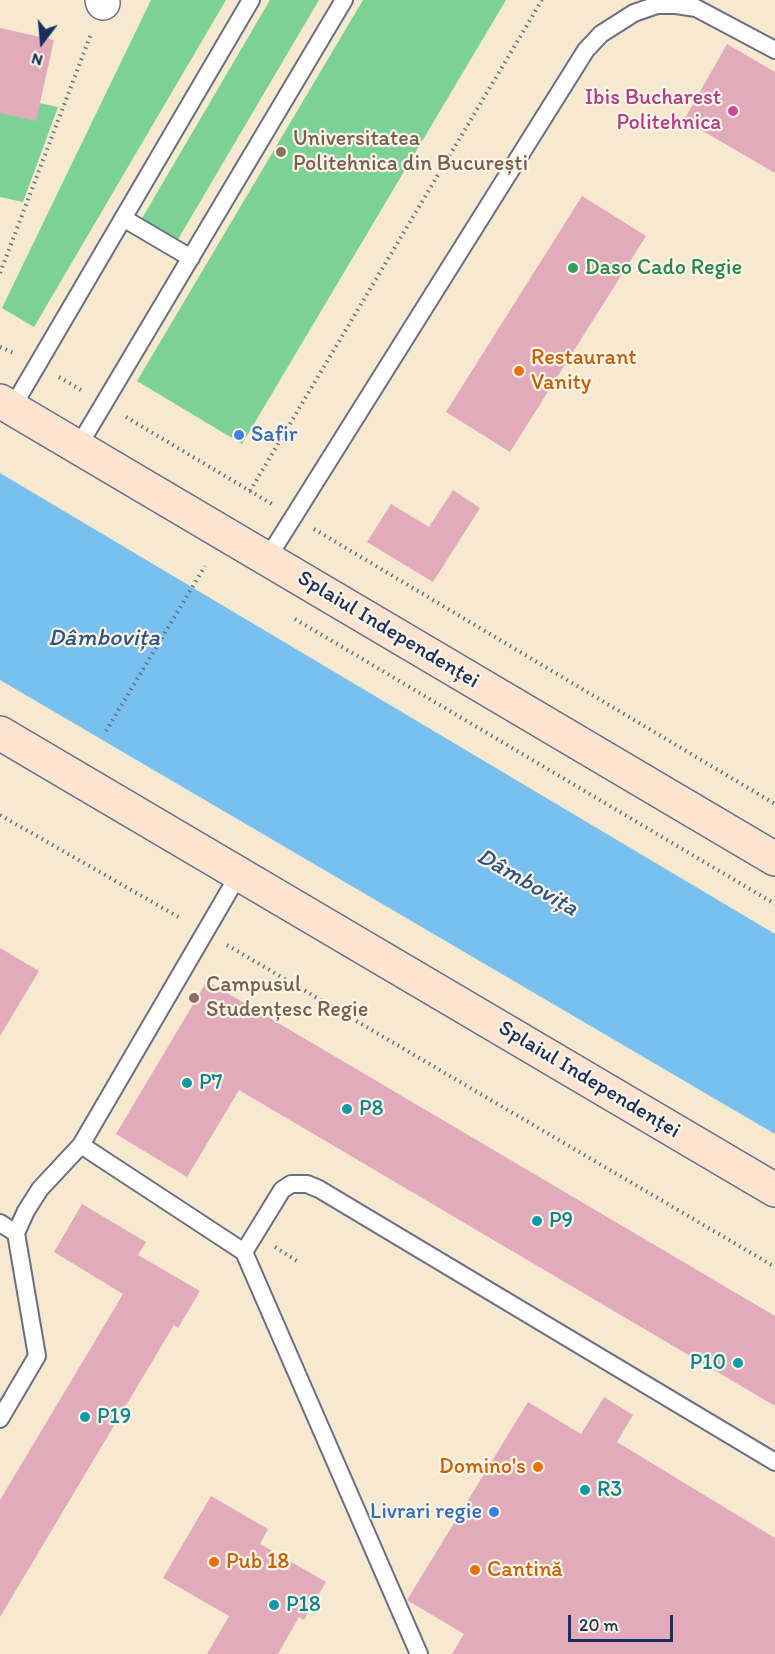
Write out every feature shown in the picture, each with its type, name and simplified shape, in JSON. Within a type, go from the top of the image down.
[{"type":"main road","name":"Splaiul Independenței","points":[[6,405],[775,859]]},
{"type":"main road","name":"Splaiul Independenței","points":[[0,733],[775,1190]]},
{"type":"lane","points":[[6,405],[38,364],[251,0]]},
{"type":"lane","points":[[78,447],[344,0]]},
{"type":"lane","points":[[267,559],[586,50],[602,34],[634,13],[657,5],[676,5],[696,8],[775,50]]},
{"type":"lane","points":[[123,218],[191,258]]},
{"type":"lane","points":[[0,1419],[37,1356],[16,1233],[40,1189],[81,1145],[239,874]]},
{"type":"lane","points":[[81,1145],[244,1252],[419,1654]]},
{"type":"lane","points":[[244,1252],[282,1190],[291,1184],[307,1184],[320,1189],[775,1462]]},
{"type":"lane","points":[[0,1223],[16,1233]]},
{"type":"path","points":[[250,491],[542,0]]},
{"type":"path","points":[[0,273],[102,2]]},
{"type":"path","points":[[38,364],[775,804]]},
{"type":"path","points":[[195,560],[215,572]]},
{"type":"path","points":[[106,731],[205,566]]},
{"type":"path","points":[[286,614],[775,904]]},
{"type":"path","points":[[0,815],[205,932],[775,1267]]},
{"type":"green space","points":[[151,0],[226,0],[34,327],[2,308]]},
{"type":"green space","points":[[270,0],[319,0],[177,241],[141,220]]},
{"type":"green space","points":[[363,0],[506,0],[242,444],[137,381]]},
{"type":"green space","points":[[0,95],[58,107],[23,202],[0,197]]},
{"type":"water","name":"Dâmbovița","points":[[0,473],[775,934],[775,1134],[0,680]]},
{"type":"building","points":[[0,28],[54,40],[36,121],[0,113]]},
{"type":"building","name":"Ibis Bucharest Politehnica","points":[[727,44],[775,72],[775,173],[684,120]]},
{"type":"building","points":[[582,196],[646,236],[510,452],[446,412]]},
{"type":"building","points":[[453,490],[480,508],[433,582],[367,542],[391,504],[429,527]]},
{"type":"building","points":[[0,948],[39,971],[0,1036]]},
{"type":"building","points":[[207,981],[775,1316],[775,1406],[239,1090],[187,1177],[116,1134]]},
{"type":"building","name":"P19","points":[[82,1204],[146,1242],[138,1255],[200,1291],[178,1328],[174,1325],[0,1617],[0,1500],[123,1294],[54,1252]]},
{"type":"building","name":"R3","points":[[604,1397],[633,1415],[617,1442],[775,1538],[775,1654],[452,1654],[464,1634],[407,1600],[528,1402],[581,1434]]},
{"type":"building","points":[[211,1496],[268,1529],[260,1544],[326,1582],[304,1620],[299,1617],[278,1654],[207,1654],[229,1616],[163,1578]]},
{"type":"place","name":"Ibis Bucharest Politehnica","points":[[733,111]]},
{"type":"place","name":"Universitatea Politehnica din București","points":[[281,152]]},
{"type":"place","name":"Daso Cado Regie","points":[[573,268]]},
{"type":"place","name":"Restaurant Vanity","points":[[519,371]]},
{"type":"place","name":"Safir","points":[[239,435]]},
{"type":"place","name":"Campusul Studențesc Regie","points":[[194,998]]},
{"type":"place","name":"P7","points":[[187,1083]]},
{"type":"place","name":"P8","points":[[347,1109]]},
{"type":"place","name":"P9","points":[[537,1221]]},
{"type":"place","name":"P10","points":[[738,1363]]},
{"type":"place","name":"P19","points":[[85,1417]]},
{"type":"place","name":"Domino's","points":[[538,1467]]},
{"type":"place","name":"R3","points":[[585,1490]]},
{"type":"place","name":"Livrari regie","points":[[494,1512]]},
{"type":"place","name":"Pub 18","points":[[214,1562]]},
{"type":"place","name":"Cantină","points":[[475,1570]]},
{"type":"place","name":"P18","points":[[274,1605]]}]
